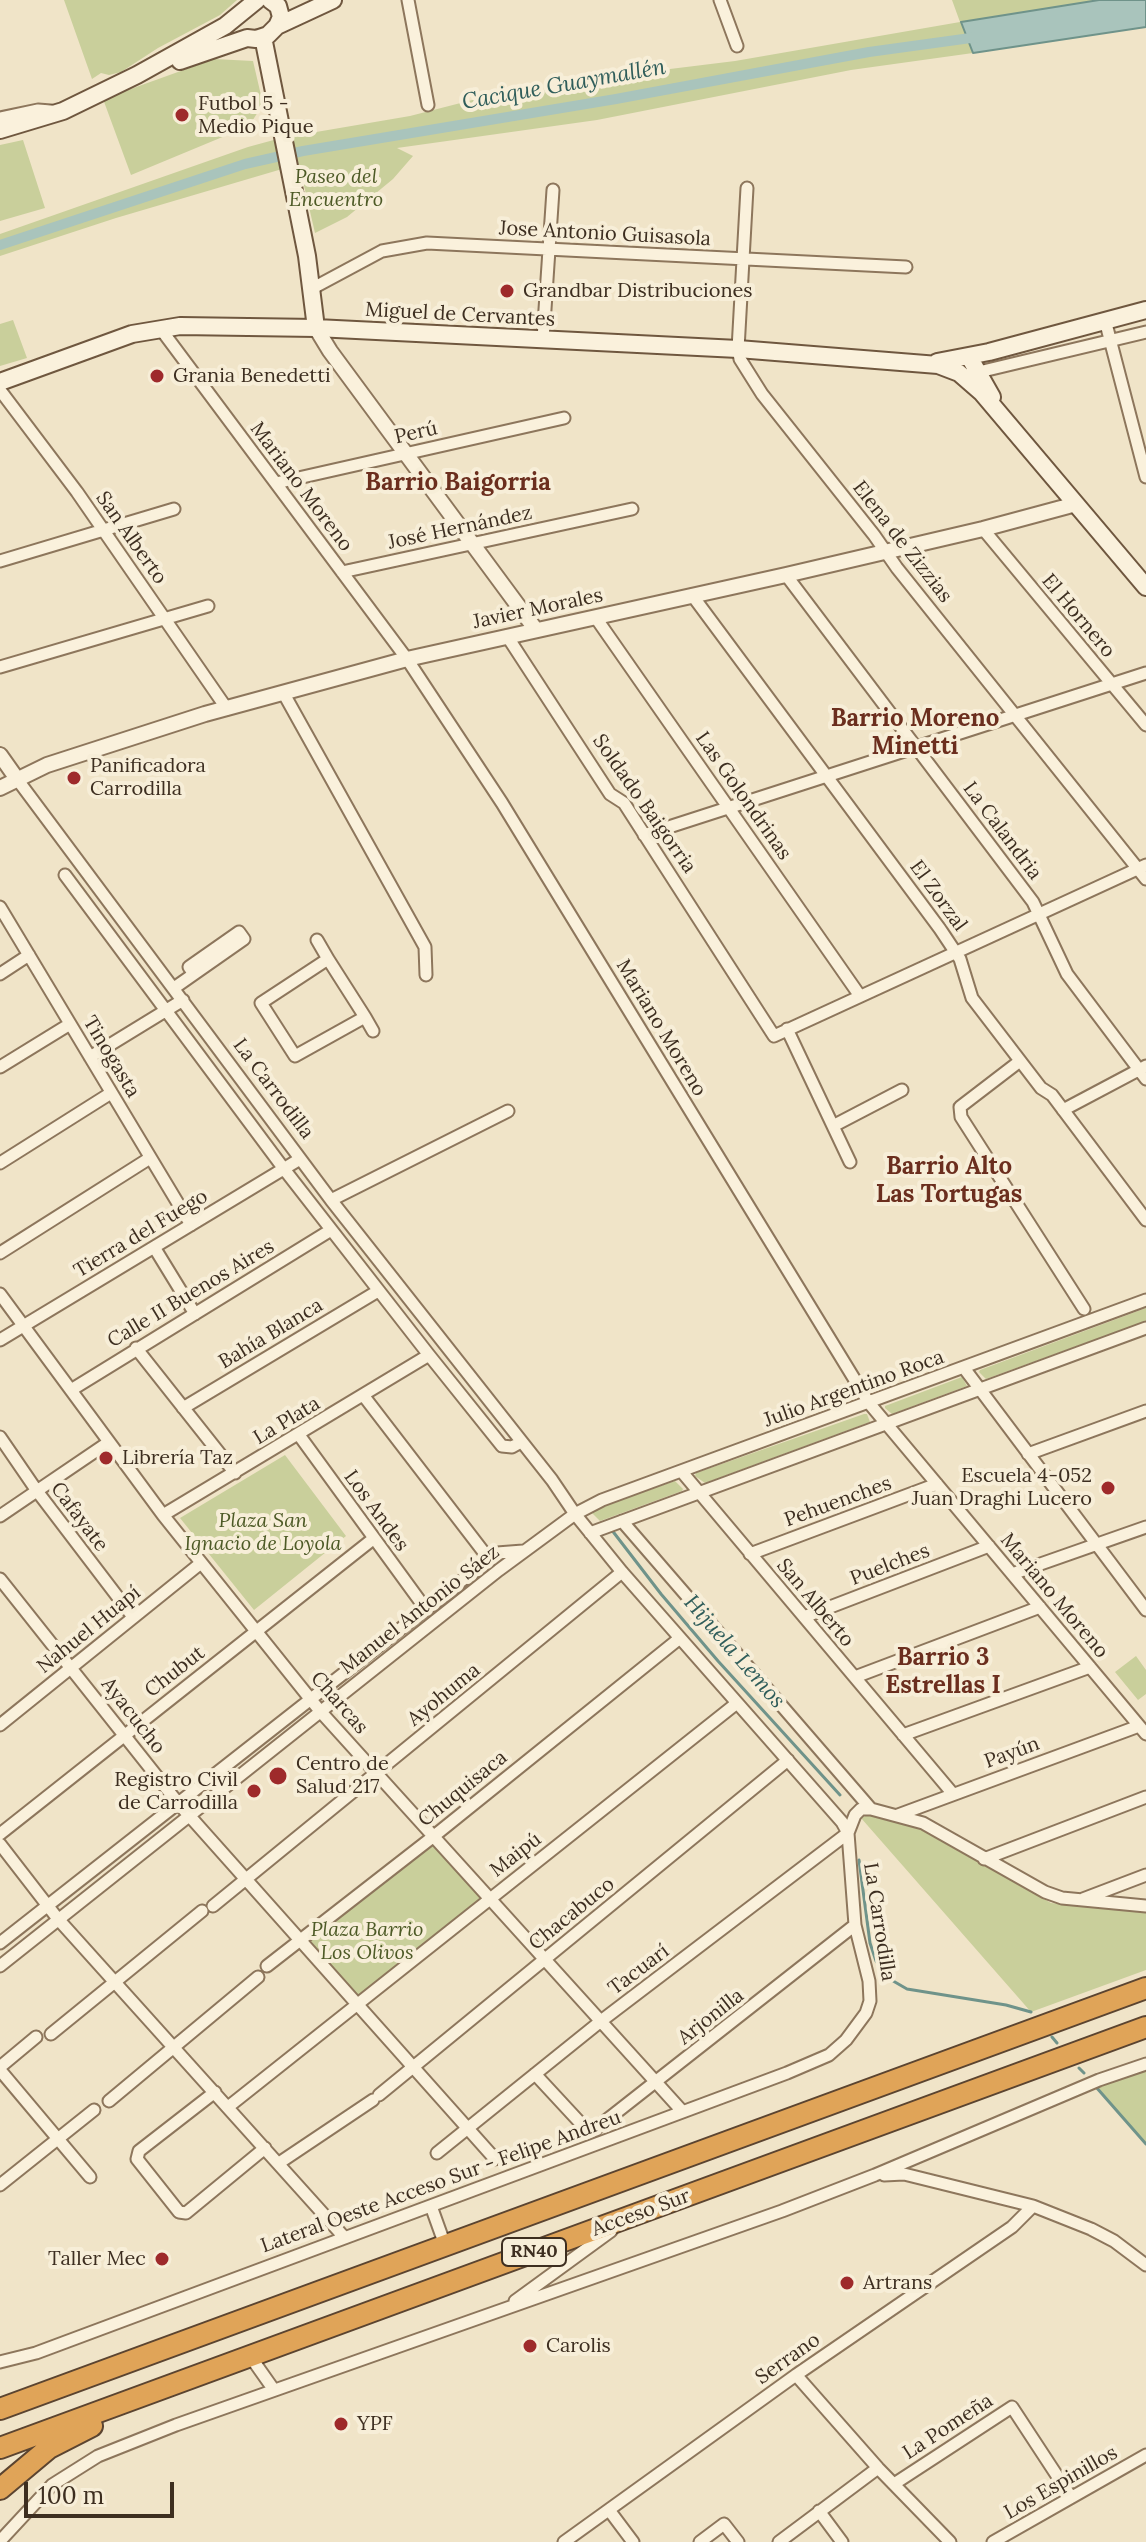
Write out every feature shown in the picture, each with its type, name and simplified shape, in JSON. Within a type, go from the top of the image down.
[{"type":"highway","name":"Acceso Sur","points":[[0,2409],[1146,1988]]},
{"type":"highway","name":"Acceso Sur","points":[[0,2448],[1146,2027]]},
{"type":"highway","points":[[0,2397],[174,2337],[274,2308]]},
{"type":"highway","points":[[0,2489],[49,2448],[171,2385]]},
{"type":"main road","points":[[0,130],[63,111],[137,75],[188,49],[238,17],[243,9],[257,0]]},
{"type":"main road","points":[[270,0],[280,11],[277,26]]},
{"type":"main road","points":[[137,75],[255,38],[312,5],[333,0]]},
{"type":"main road","points":[[238,17],[239,28],[255,38],[284,137],[313,288],[316,328]]},
{"type":"main road","name":"Miguel de Cervantes","points":[[0,382],[132,334],[160,328],[316,328],[738,349],[976,366],[1105,320],[1146,310]]},
{"type":"main road","points":[[976,366],[1001,414],[1146,587]]},
{"type":"street","points":[[408,0],[428,105]]},
{"type":"street","points":[[720,0],[737,46]]},
{"type":"street","points":[[0,118],[38,110],[63,111]]},
{"type":"street","points":[[738,349],[747,188]]},
{"type":"street","points":[[543,339],[553,190]]},
{"type":"street","name":"Jose Antonio Guisasola","points":[[313,288],[374,255],[413,244],[906,267]]},
{"type":"street","points":[[1105,320],[1146,477]]},
{"type":"street","name":"Mariano Moreno","points":[[160,328],[407,659],[569,910],[869,1403],[1142,1730]]},
{"type":"street","points":[[316,328],[536,630]]},
{"type":"street","points":[[976,366],[1146,332]]},
{"type":"street","name":"Elena de Zizzias","points":[[738,349],[740,359],[762,394],[1016,715],[1142,866],[1146,879]]},
{"type":"street","name":"San Alberto","points":[[0,390],[104,531],[227,709]]},
{"type":"street","name":"Perú","points":[[276,483],[564,418]]},
{"type":"street","name":"Javier Morales","points":[[0,788],[47,765],[205,714],[407,659],[886,552],[1076,504]]},
{"type":"street","points":[[0,561],[174,509]]},
{"type":"street","name":"José Hernández","points":[[342,572],[632,509]]},
{"type":"street","name":"El Hornero","points":[[983,529],[1146,725]]},
{"type":"street","name":"La Calandria","points":[[786,575],[1041,915],[1067,974],[1143,1071]]},
{"type":"street","name":"El Zorzal","points":[[692,595],[956,952],[972,998],[1041,1088],[1052,1095],[1146,1220]]},
{"type":"street","points":[[0,667],[208,606]]},
{"type":"street","name":"Las Golondrinas","points":[[596,618],[860,996]]},
{"type":"street","name":"Soldado Baigorria","points":[[507,636],[610,794],[624,803],[774,1036],[787,1029]]},
{"type":"street","points":[[644,835],[1146,673]]},
{"type":"street","points":[[284,694],[425,947],[426,975]]},
{"type":"street","name":"La Carrodilla","points":[[0,755],[331,1200],[575,1514],[622,1572],[826,1802],[848,1833],[855,1925],[869,1981],[870,2001]]},
{"type":"street","points":[[850,1162],[787,1029],[1142,866]]},
{"type":"street","name":"La Carrodilla","points":[[65,875],[284,1169],[502,1446],[512,1447],[521,1442]]},
{"type":"street","name":"Tinogasta","points":[[0,907],[191,1225]]},
{"type":"street","points":[[317,940],[373,1031]]},
{"type":"street","points":[[0,974],[29,955]]},
{"type":"street","points":[[328,959],[261,1003],[295,1056],[365,1017]]},
{"type":"street","points":[[174,988],[194,974]]},
{"type":"street","points":[[90,1057],[183,1000]]},
{"type":"street","points":[[0,1067],[70,1024]]},
{"type":"street","points":[[1020,1061],[960,1107],[961,1117],[1084,1309]]},
{"type":"street","points":[[1063,1110],[1143,1071]]},
{"type":"street","points":[[833,1126],[902,1090]]},
{"type":"street","points":[[0,1163],[111,1093]]},
{"type":"street","points":[[331,1200],[508,1111]]},
{"type":"street","points":[[0,1253],[150,1158]]},
{"type":"street","name":"Tierra del Fuego","points":[[0,1340],[300,1159]]},
{"type":"street","name":"Calle II Buenos Aires","points":[[71,1390],[331,1230]]},
{"type":"street","points":[[154,1247],[195,1314]]},
{"type":"street","name":"Bahía Blanca","points":[[183,1408],[378,1291]]},
{"type":"street","name":"Charcas","points":[[0,1294],[163,1515],[320,1711],[682,2111]]},
{"type":"street","name":"Julio Argentino Roca","points":[[575,1514],[602,1500],[1146,1300]]},
{"type":"street","points":[[590,1533],[1146,1328]]},
{"type":"street","points":[[136,1348],[235,1473]]},
{"type":"street","name":"La Plata","points":[[163,1515],[429,1355]]},
{"type":"street","points":[[964,1368],[1146,1610]]},
{"type":"street","points":[[363,1395],[489,1559]]},
{"type":"street","points":[[1028,1454],[1146,1411]]},
{"type":"street","name":"Los Andes","points":[[299,1435],[425,1608]]},
{"type":"street","name":"Cafayate","points":[[0,1437],[133,1617]]},
{"type":"street","points":[[0,1516],[109,1442]]},
{"type":"street","name":"San Alberto","points":[[682,1472],[953,1794]]},
{"type":"street","name":"Pehuenches","points":[[750,1554],[937,1484]]},
{"type":"street","name":"Manuel Antonio Sáez","points":[[0,1966],[320,1711],[575,1514]]},
{"type":"street","points":[[622,1521],[871,1809]]},
{"type":"street","points":[[1012,1574],[1146,1527]]},
{"type":"street","name":"Chubut","points":[[0,1834],[373,1539]]},
{"type":"street","name":"Puelches","points":[[804,1617],[989,1546]]},
{"type":"street","name":"Manuel Antonio Sáez","points":[[0,1943],[489,1559],[501,1552],[524,1551]]},
{"type":"street","name":"Nahuel Huapí","points":[[1,1721],[201,1563]]},
{"type":"street","name":"Ayohuma","points":[[51,2034],[247,1879],[622,1572]]},
{"type":"street","name":"Ayacucho","points":[[0,1579],[188,1815],[495,2159]]},
{"type":"street","points":[[855,1677],[1040,1607]]},
{"type":"street","name":"Chuquisaca","points":[[267,1966],[680,1638]]},
{"type":"street","points":[[903,1735],[1090,1667]]},
{"type":"street","name":"Maipú","points":[[228,2107],[737,1703]]},
{"type":"street","name":"Payún","points":[[898,1815],[1142,1730]]},
{"type":"street","name":"Chacabuco","points":[[279,2163],[376,2098],[788,1760]]},
{"type":"street","points":[[984,1859],[1146,1797]]},
{"type":"street","points":[[848,1833],[856,1813],[861,1809],[898,1815],[923,1823],[1045,1892],[1078,1900],[1146,1906]]},
{"type":"street","name":"Tacuarí","points":[[437,2153],[601,2021],[848,1833]]},
{"type":"street","points":[[0,1844],[58,1919],[344,2237]]},
{"type":"street","points":[[1078,1900],[1146,1875]]},
{"type":"street","name":"Arjonilla","points":[[535,2074],[585,2128],[594,2130],[855,1925]]},
{"type":"street","points":[[109,2101],[258,1977]]},
{"type":"street","name":"Lateral Oeste Acceso Sur - Felipe Andreu","points":[[0,2362],[36,2353],[829,2055],[859,2025],[870,2001]]},
{"type":"street","points":[[36,2037],[0,2068],[90,2177]]},
{"type":"street","points":[[0,2541],[52,2485],[98,2456],[176,2425],[782,2211],[1146,2064]]},
{"type":"street","points":[[215,2092],[139,2151],[137,2159],[179,2212],[186,2213],[265,2148]]},
{"type":"street","points":[[0,2185],[94,2110]]},
{"type":"street","points":[[875,2175],[904,2174],[1033,2206],[1114,2241],[1146,2265]]},
{"type":"street","points":[[431,2206],[445,2245]]},
{"type":"street","name":"Serrano","points":[[564,2542],[796,2375],[1012,2227],[1033,2206]]},
{"type":"street","points":[[505,2308],[629,2217]]},
{"type":"street","points":[[250,2356],[274,2390]]},
{"type":"street","points":[[796,2375],[878,2468],[950,2542]]},
{"type":"street","name":"La Pomeña","points":[[894,2484],[1012,2407],[1071,2497]]},
{"type":"street","name":"Los Espinillos","points":[[993,2542],[1146,2455]]},
{"type":"street","points":[[779,2542],[878,2468]]},
{"type":"street","points":[[609,2510],[633,2542]]},
{"type":"street","points":[[819,2511],[842,2542]]},
{"type":"street","points":[[700,2542],[724,2524],[738,2542]]},
{"type":"green space","points":[[64,0],[237,0],[220,15],[121,72],[101,73],[92,79]]},
{"type":"green space","name":"Paseo del Encuentro","points":[[952,0],[1099,0],[961,22],[973,53],[851,70],[597,120],[397,148],[413,156],[393,179],[347,217],[315,233],[299,164],[0,256],[0,234],[281,138],[410,116],[484,97],[590,84],[960,22]]},
{"type":"green space","name":"Futbol 5 - Medio Pique","points":[[214,59],[253,61],[263,104],[249,126],[131,175],[103,99]]},
{"type":"green space","points":[[23,140],[45,208],[0,221],[0,145]]},
{"type":"green space","points":[[13,320],[27,358],[0,366],[0,324]]},
{"type":"green space","points":[[1146,1308],[1146,1321],[986,1379],[979,1372],[980,1370]]},
{"type":"green space","points":[[962,1377],[967,1386],[892,1414],[885,1408],[885,1406]]},
{"type":"green space","points":[[864,1414],[870,1422],[705,1483],[695,1476],[696,1473]]},
{"type":"green space","name":"Plaza San Ignacio de Loyola","points":[[285,1455],[346,1536],[254,1610],[180,1518]]},
{"type":"green space","points":[[675,1481],[682,1491],[600,1521],[592,1513],[592,1510]]},
{"type":"green space","points":[[1136,1656],[1146,1670],[1146,1694],[1138,1700],[1115,1672]]},
{"type":"green space","points":[[871,1813],[916,1827],[1051,1903],[1146,1913],[1146,1970],[1031,2012],[861,1818]]},
{"type":"green space","name":"Plaza Barrio Los Olivos","points":[[434,1836],[490,1899],[358,2003],[301,1940]]},
{"type":"green space","points":[[1146,2070],[1146,2144],[1096,2087]]},
{"type":"water","points":[[1099,0],[1146,0],[1146,27],[973,53],[961,22]]},
{"type":"waterway","name":"Cacique Guaymallén","points":[[0,245],[245,164],[303,151],[616,99],[869,52],[978,37]]},
{"type":"waterway","name":"Hijuela Lemos","points":[[611,1529],[718,1661],[840,1795]]},
{"type":"waterway","name":"Hijuela Lemos","points":[[859,1860],[870,1943],[876,1961],[888,1978],[907,1989],[1031,2012]]},
{"type":"waterway","name":"Hijuela Lemos","points":[[1052,2037],[1057,2043]]},
{"type":"waterway","name":"Hijuela Lemos","points":[[1079,2068],[1084,2073]]},
{"type":"waterway","name":"Hijuela Lemos","points":[[1096,2087],[1146,2144]]},
{"type":"place","name":"Futbol 5 - Medio Pique","points":[[182,115]]},
{"type":"place","name":"Grandbar Distribuciones","points":[[507,291]]},
{"type":"place","name":"Grania Benedetti","points":[[157,376]]},
{"type":"place","name":"Panificadora Carrodilla","points":[[74,778]]},
{"type":"place","name":"Librería Taz","points":[[106,1458]]},
{"type":"place","name":"Escuela 4-052 Juan Draghi Lucero","points":[[1108,1488]]},
{"type":"place","name":"Centro de Salud 217","points":[[278,1776]]},
{"type":"place","name":"Registro Civil de Carrodilla","points":[[254,1791]]},
{"type":"place","name":"Taller Mec","points":[[162,2259]]},
{"type":"place","name":"Artrans","points":[[847,2283]]},
{"type":"place","name":"Carolis","points":[[530,2346]]},
{"type":"place","name":"YPF","points":[[341,2424]]},
{"type":"district","name":"Barrio Baigorria","points":[[458,483]]},
{"type":"district","name":"Barrio Moreno Minetti","points":[[915,733]]},
{"type":"district","name":"Barrio Alto Las Tortugas","points":[[949,1181]]},
{"type":"district","name":"Barrio 3 Estrellas I","points":[[943,1672]]}]
